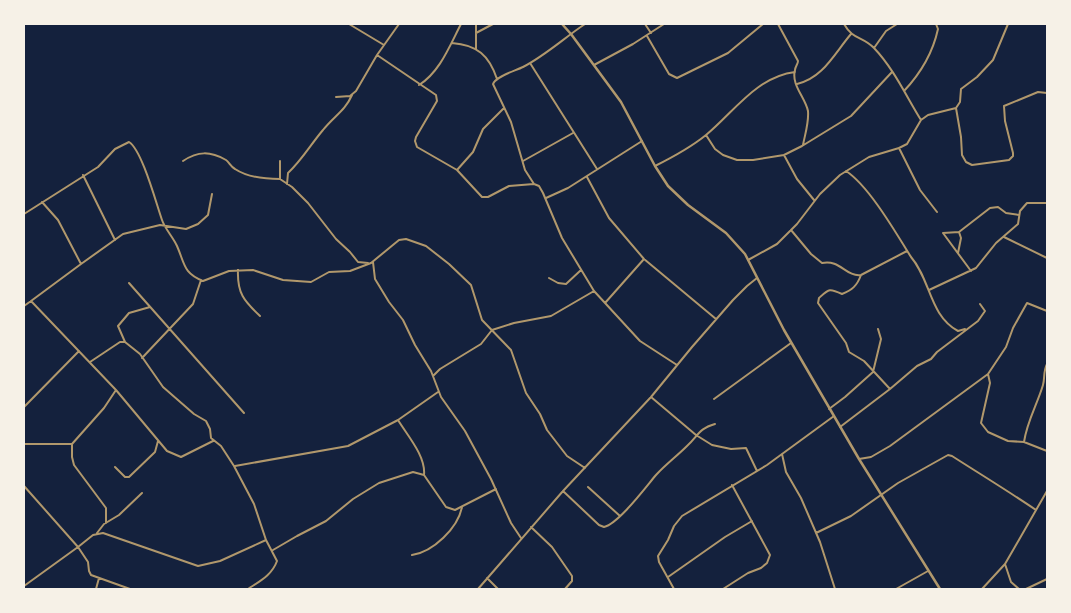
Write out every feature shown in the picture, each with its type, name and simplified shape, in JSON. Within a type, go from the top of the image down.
[{"type":"street","points":[[348,24],[384,45]]},
{"type":"street","points":[[287,184],[288,173],[298,164],[324,129],[344,110],[377,55],[399,24]]},
{"type":"street","points":[[419,85],[429,78],[461,24]]},
{"type":"street","points":[[476,24],[476,49]]},
{"type":"street","points":[[476,33],[493,24]]},
{"type":"street","points":[[562,24],[621,102],[655,166],[668,186],[680,198],[726,233],[748,260],[791,343],[858,459],[940,589]]},
{"type":"street","points":[[534,184],[526,170],[511,122],[493,84],[497,79],[530,63],[585,24]]},
{"type":"street","points":[[645,24],[650,33]]},
{"type":"street","points":[[594,65],[647,36],[664,24]]},
{"type":"street","points":[[647,36],[669,74],[677,78],[728,52],[763,24]]},
{"type":"street","points":[[778,24],[798,61],[795,72],[797,84],[808,112],[807,127],[802,146]]},
{"type":"street","points":[[844,24],[851,34],[863,39],[874,48],[892,72],[921,120]]},
{"type":"street","points":[[874,48],[886,31],[897,24]]},
{"type":"street","points":[[904,91],[918,75],[928,55],[938,33],[936,24]]},
{"type":"street","points":[[748,260],[772,247],[797,224],[814,200],[832,182],[846,171],[869,157],[907,144],[921,120],[928,115],[956,108],[960,102],[961,89],[977,77],[993,60],[1004,30],[1008,24]]},
{"type":"street","points":[[797,84],[816,76],[826,68],[851,34]]},
{"type":"street","points":[[451,43],[462,44],[476,49],[492,66],[497,79]]},
{"type":"street","points":[[377,55],[419,85],[436,95],[437,101],[416,137],[416,145],[457,170],[479,194],[485,198],[509,186],[534,184],[539,186],[546,198],[562,238],[594,291],[640,341],[677,365]]},
{"type":"street","points":[[530,63],[597,169]]},
{"type":"street","points":[[655,166],[681,153],[706,135],[763,83],[778,75],[795,72]]},
{"type":"street","points":[[706,135],[715,149],[722,155],[737,160],[753,160],[784,155],[802,146],[851,116],[892,72]]},
{"type":"street","points":[[956,108],[961,137],[962,155],[966,162],[972,165],[1008,160],[1013,156],[1013,153],[1005,121],[1004,106],[1038,92],[1047,93]]},
{"type":"street","points":[[336,97],[347,97],[352,95]]},
{"type":"street","points":[[457,170],[473,152],[483,129],[504,108]]},
{"type":"street","points":[[523,161],[573,133]]},
{"type":"street","points":[[546,198],[557,194],[642,141]]},
{"type":"street","points":[[24,214],[98,166],[115,149],[129,142],[136,151],[148,178],[165,225],[177,245],[184,267],[188,273],[201,280],[206,281],[218,274],[238,270],[258,271],[283,280],[311,282],[329,272],[350,271],[372,263],[399,240],[406,240],[426,246],[449,264],[471,285],[482,320],[511,350],[526,393],[551,435],[570,459],[585,468]]},
{"type":"street","points":[[899,148],[920,190],[936,212]]},
{"type":"street","points":[[183,161],[191,156],[205,152],[226,160],[235,169],[243,172],[262,178],[280,179],[308,203],[336,239],[358,262],[372,263]]},
{"type":"street","points":[[784,155],[797,179],[814,200]]},
{"type":"street","points":[[280,160],[280,179]]},
{"type":"street","points":[[846,171],[860,182],[918,265],[942,319],[958,331],[966,329]]},
{"type":"street","points":[[83,175],[115,240]]},
{"type":"street","points":[[587,176],[610,218],[644,259],[716,320]]},
{"type":"street","points":[[24,306],[123,234],[165,225],[186,229],[198,224],[208,215],[212,194]]},
{"type":"street","points":[[42,202],[58,220],[81,264]]},
{"type":"street","points":[[929,290],[971,271],[1018,224],[1020,211],[1027,203],[1047,203]]},
{"type":"street","points":[[971,271],[942,234],[944,232],[959,232],[990,208],[998,207],[1006,212],[1019,216]]},
{"type":"street","points":[[790,230],[811,254],[822,263],[830,261],[834,262],[855,275],[861,275],[907,251]]},
{"type":"street","points":[[958,253],[961,238],[959,232]]},
{"type":"street","points":[[1004,237],[1047,258]]},
{"type":"street","points":[[605,303],[644,259]]},
{"type":"street","points":[[372,263],[375,279],[389,302],[403,320],[415,345],[433,376],[438,392],[465,431],[496,489],[511,523],[521,538]]},
{"type":"street","points":[[238,270],[237,283],[242,296],[260,316]]},
{"type":"street","points":[[549,278],[558,283],[566,284],[581,270]]},
{"type":"street","points":[[861,275],[858,284],[854,288],[842,294],[835,290],[829,290],[818,300],[846,343],[849,352],[864,361],[890,388]]},
{"type":"street","points":[[478,589],[563,491],[651,397],[716,320],[747,286],[757,278]]},
{"type":"street","points":[[142,358],[193,304],[201,280]]},
{"type":"street","points":[[129,283],[244,413]]},
{"type":"street","points":[[433,376],[440,369],[482,344],[492,330],[514,323],[551,316],[594,291]]},
{"type":"street","points":[[32,301],[116,390],[167,451],[181,457],[213,441]]},
{"type":"street","points":[[858,459],[871,457],[887,447],[988,374],[1006,347],[1013,328],[1027,303],[1047,311]]},
{"type":"street","points":[[840,427],[918,366],[931,359],[936,352],[983,315],[985,311],[980,304]]},
{"type":"street","points":[[150,307],[129,313],[118,324],[125,342],[142,358],[163,387],[194,414],[206,421],[210,429],[211,438],[221,446],[234,466],[254,504],[266,540],[273,550],[277,561],[274,569],[248,589]]},
{"type":"street","points":[[829,409],[873,372],[881,339],[878,329]]},
{"type":"street","points":[[90,362],[120,342],[125,342]]},
{"type":"street","points":[[714,399],[791,343]]},
{"type":"street","points":[[24,407],[79,351]]},
{"type":"street","points":[[1024,442],[1027,425],[1043,384],[1043,375],[1047,364]]},
{"type":"street","points":[[988,374],[990,383],[981,423],[988,432],[1002,438],[1012,442],[1024,442],[1047,451]]},
{"type":"street","points":[[106,523],[106,508],[74,465],[72,457],[72,444],[104,408],[116,390]]},
{"type":"street","points":[[234,466],[348,446],[398,420],[438,392]]},
{"type":"street","points":[[651,397],[696,435],[717,447],[731,449],[746,448],[757,470]]},
{"type":"street","points":[[674,589],[659,562],[658,556],[666,544],[677,521],[782,454],[834,416]]},
{"type":"street","points":[[398,420],[419,455],[423,464],[424,475],[446,507],[455,510],[496,489]]},
{"type":"street","points":[[563,491],[601,527],[607,527],[620,516],[658,473],[687,447],[696,435],[705,427],[715,424]]},
{"type":"street","points":[[115,467],[125,477],[129,477],[155,452],[158,440]]},
{"type":"street","points":[[24,444],[72,444]]},
{"type":"street","points":[[782,454],[786,472],[798,493],[816,533],[835,589]]},
{"type":"street","points":[[816,533],[851,516],[880,495],[920,470],[950,455],[972,470],[991,479],[1036,510]]},
{"type":"street","points":[[273,550],[326,521],[353,499],[379,483],[413,472],[424,475]]},
{"type":"street","points":[[723,589],[748,573],[761,568],[770,559],[769,551],[732,485]]},
{"type":"street","points":[[24,486],[78,547],[88,562],[88,571],[91,575],[130,589]]},
{"type":"street","points":[[588,487],[620,516]]},
{"type":"street","points":[[982,589],[1005,564],[1047,491]]},
{"type":"street","points":[[24,586],[96,534],[106,523],[142,494]]},
{"type":"street","points":[[412,555],[424,552],[438,542],[452,526],[461,512],[462,507]]},
{"type":"street","points":[[668,577],[725,537],[752,521]]},
{"type":"street","points":[[531,527],[552,547],[572,576],[572,581],[565,589]]},
{"type":"street","points":[[96,534],[103,533],[114,536],[198,566],[220,561],[266,540]]},
{"type":"street","points":[[1005,564],[1011,582],[1019,589]]},
{"type":"street","points":[[896,589],[928,571]]},
{"type":"street","points":[[96,589],[99,578]]},
{"type":"street","points":[[487,578],[498,589]]},
{"type":"street","points":[[1026,589],[1047,579]]}]
